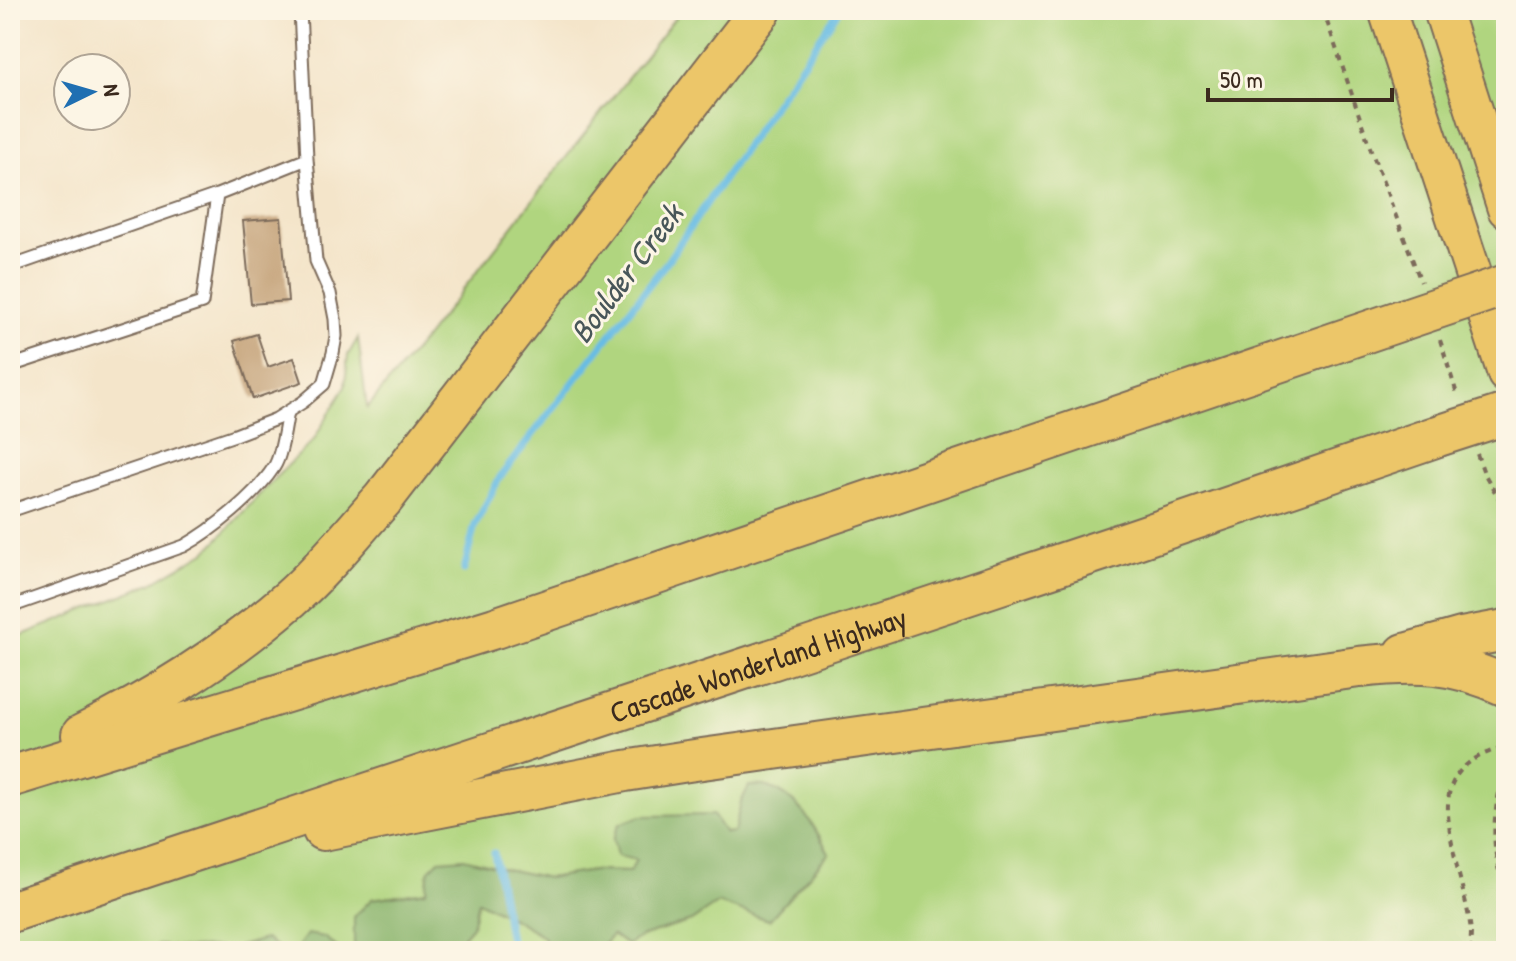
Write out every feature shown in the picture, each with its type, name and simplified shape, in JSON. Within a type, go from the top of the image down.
[{"type":"highway","points":[[10,775],[130,711],[218,657],[292,597],[325,564],[383,499],[761,10]]},
{"type":"highway","points":[[1387,10],[1506,374]]},
{"type":"highway","points":[[1442,10],[1506,209]]},
{"type":"highway","points":[[10,775],[495,628],[1506,285]]},
{"type":"highway","name":"Cascade Wonderland Highway","points":[[10,912],[1115,546],[1457,442],[1506,414]]},
{"type":"highway","points":[[1359,667],[1462,638],[1506,630]]},
{"type":"highway","points":[[167,860],[651,767],[1359,667],[1401,663],[1443,665],[1466,670],[1506,686]]},
{"type":"lane","points":[[10,511],[276,419],[324,384],[336,336],[335,319],[330,293],[316,261],[307,159],[300,10]]},
{"type":"lane","points":[[10,267],[217,195],[307,159]]},
{"type":"lane","points":[[10,366],[202,303],[217,195]]},
{"type":"lane","points":[[10,607],[184,546],[200,537],[237,507],[276,465],[288,412]]},
{"type":"path","points":[[1323,10],[1372,153],[1421,316],[1460,403]]},
{"type":"path","points":[[1457,442],[1484,473],[1506,511]]},
{"type":"path","points":[[1470,951],[1471,931],[1451,838],[1451,786],[1461,770],[1479,755],[1506,746]]},
{"type":"path","points":[[1506,770],[1496,801],[1494,824],[1497,861],[1506,893]]},
{"type":"green space","points":[[681,10],[1506,10],[1506,951],[603,951],[603,945],[612,935],[627,945],[640,937],[691,921],[718,903],[769,920],[829,853],[812,824],[741,802],[735,832],[725,833],[676,816],[641,816],[636,860],[630,872],[593,871],[548,878],[510,870],[429,870],[426,891],[372,899],[354,917],[354,951],[339,949],[324,937],[299,945],[300,951],[284,951],[265,939],[237,947],[158,945],[151,951],[10,951],[10,640],[152,583],[208,550],[313,441],[345,387],[348,355],[358,338],[367,408]]},
{"type":"green space","points":[[749,786],[766,786],[779,791],[797,805],[829,853],[769,920],[718,903],[691,921],[640,937],[627,945],[612,935],[603,945],[603,951],[548,951],[543,936],[478,901],[472,926],[450,951],[354,951],[354,917],[372,899],[426,891],[429,870],[439,860],[464,858],[548,878],[593,871],[630,872],[636,860],[617,856],[613,839],[619,824],[641,816],[713,815],[725,833],[734,832],[741,802]]},
{"type":"green space","points":[[478,901],[543,936],[548,951],[450,951],[472,926]]},
{"type":"green space","points":[[307,934],[324,937],[339,949],[347,951],[300,951],[299,945]]},
{"type":"green space","points":[[265,939],[284,951],[151,951],[158,945],[237,947]]},
{"type":"building","points":[[281,218],[288,301],[251,304],[243,221]]},
{"type":"building","points":[[257,334],[268,367],[294,358],[302,382],[253,399],[234,341]]},
{"type":"waterway","name":"Boulder Creek","points":[[464,570],[475,525],[500,477],[666,263],[839,10]]},
{"type":"waterway","name":"Boulder Creek","points":[[494,853],[512,951]]}]
